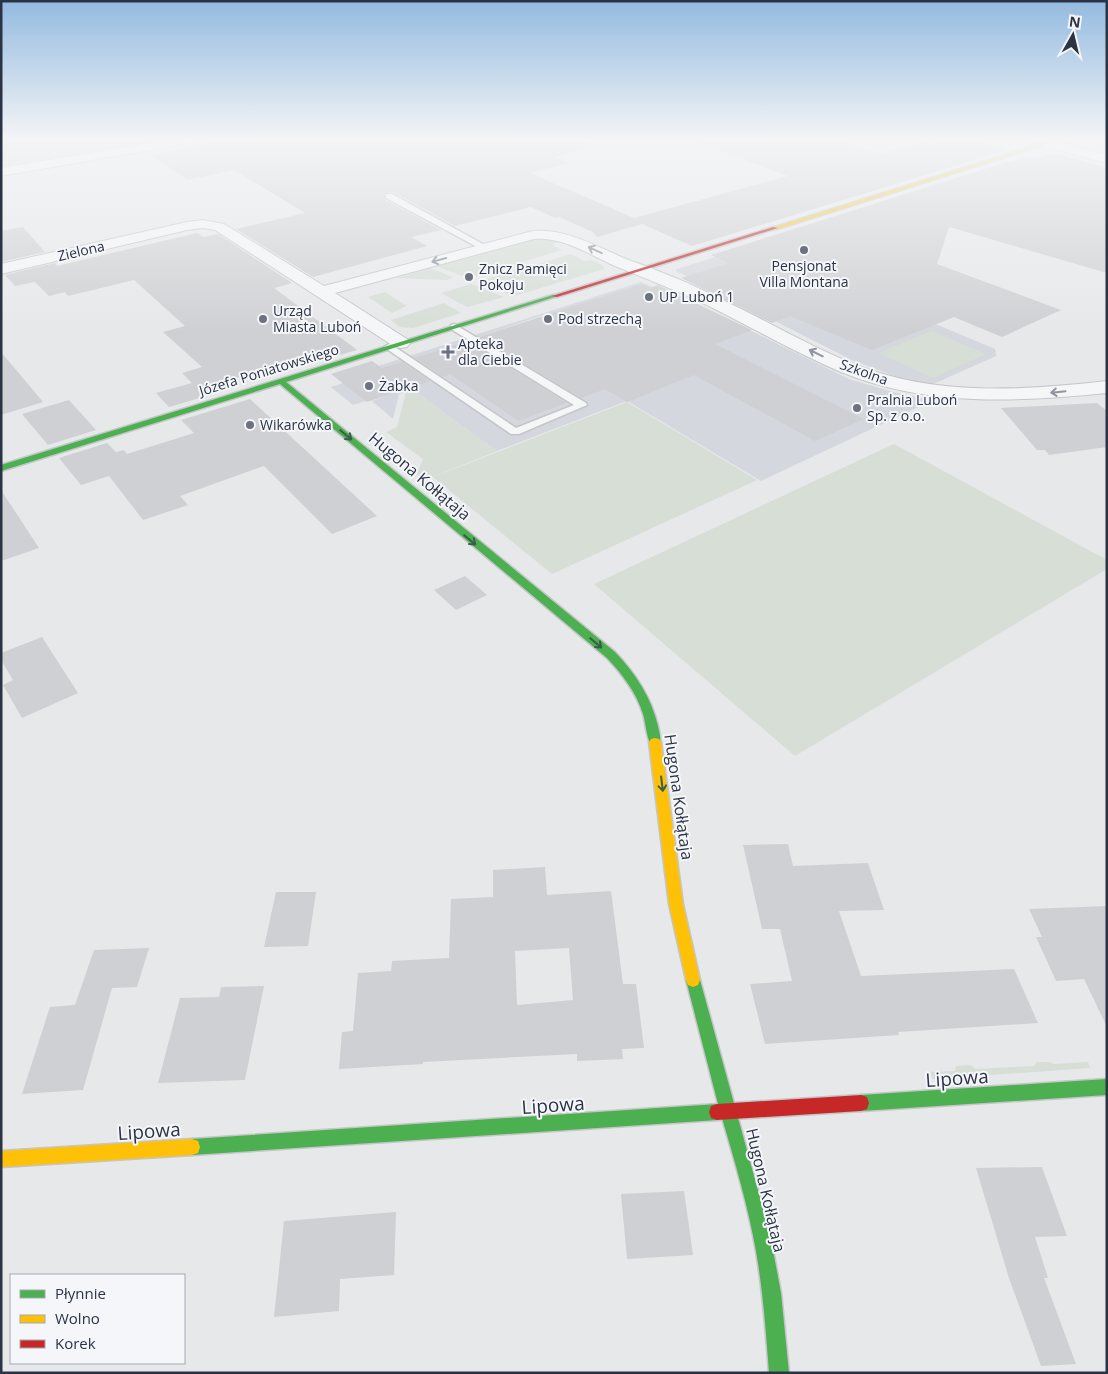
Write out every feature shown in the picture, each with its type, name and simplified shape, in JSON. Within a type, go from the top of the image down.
[{"type":"street","name":"Józefa Poniatowskiego","points":[[1,468],[853,203]]},
{"type":"street","name":"Zielona","points":[[1,269],[187,226],[209,224],[219,227],[322,292]]},
{"type":"street","name":"Szkolna","points":[[322,292],[533,235],[558,234],[657,276],[838,363],[873,377],[952,394],[992,397],[1107,387]]},
{"type":"street","points":[[322,292],[395,345]]},
{"type":"street","name":"Hugona Kołłątaja","points":[[282,382],[611,655],[627,671],[639,687],[647,704],[658,750],[676,904],[700,1014],[730,1110],[760,1226],[774,1315],[778,1373]]},
{"type":"street","name":"Lipowa","points":[[1,1159],[730,1110],[1107,1087]]},
{"type":"lane","points":[[402,203],[486,248]]},
{"type":"lane","points":[[395,345],[514,432],[582,404],[454,327]]},
{"type":"shaded area","points":[[539,238],[562,241],[551,244],[562,250],[475,276],[469,274],[462,276],[436,266]]},
{"type":"shaded area","points":[[750,246],[995,349],[996,356],[931,385],[897,377],[852,360],[676,271],[677,269]]},
{"type":"shaded area","points":[[571,254],[584,261],[591,260],[602,265],[604,269],[514,296],[478,282]]},
{"type":"shaded area","points":[[430,268],[453,277],[447,280],[397,278]]},
{"type":"shaded area","points":[[641,282],[692,306],[698,305],[849,379],[893,392],[933,400],[761,481],[629,402],[624,402],[497,451],[413,390],[399,394],[393,419],[372,401],[404,389],[353,405],[331,387],[383,370],[378,366]],"holes":[[[546,314],[552,314],[524,338],[494,347],[479,337]]]},
{"type":"shaded area","points":[[471,284],[504,297],[467,307],[441,293]]},
{"type":"shaded area","points":[[385,292],[406,306],[392,313],[368,297]]},
{"type":"shaded area","points":[[444,303],[461,313],[413,328],[400,327],[391,320]]},
{"type":"shaded area","points":[[931,331],[986,354],[933,378],[878,353]]},
{"type":"shaded area","points":[[413,390],[497,451],[425,480],[417,474],[423,459],[386,432],[397,427],[406,392]]},
{"type":"shaded area","points":[[627,402],[757,480],[552,574],[433,477]]},
{"type":"shaded area","points":[[894,444],[1107,560],[1107,569],[795,756],[594,584]]},
{"type":"shaded area","points":[[1037,1062],[1054,1064],[1088,1062],[1090,1068],[933,1079],[928,1072],[955,1071],[956,1066],[971,1065],[975,1069],[1034,1066]]},
{"type":"building","points":[[289,203],[391,203],[441,230],[411,237],[427,246],[313,277],[236,229],[305,213]]},
{"type":"building","points":[[413,203],[600,203],[634,218],[689,203],[833,203],[692,246],[642,224],[597,237],[593,232],[531,207],[455,226]]},
{"type":"building","points":[[877,203],[1107,203],[1107,273],[949,227],[937,264],[1061,310],[1002,337],[954,317],[872,350],[790,316],[772,323],[681,278],[729,263],[711,255]]},
{"type":"building","points":[[23,227],[45,252],[1,262],[1,231]]},
{"type":"building","points":[[197,233],[203,237],[218,234],[292,283],[274,288],[357,350],[315,362],[308,357],[230,380],[237,387],[169,407],[156,393],[192,383],[182,373],[202,367],[163,332],[185,326],[134,280],[68,296],[65,292],[49,296],[35,282],[15,286],[5,275],[55,263],[57,266]]},
{"type":"building","points":[[641,284],[650,288],[658,285],[752,330],[715,344],[864,419],[815,441],[694,375],[627,402],[605,389],[581,398],[479,337]]},
{"type":"building","points":[[467,341],[567,403],[518,421],[450,374],[443,377],[415,358]]},
{"type":"building","points":[[1,352],[43,402],[1,415]]},
{"type":"building","points":[[372,361],[382,368],[402,362],[430,381],[367,402],[331,374]]},
{"type":"building","points":[[250,399],[377,516],[332,534],[264,466],[180,496],[188,505],[143,520],[109,476],[81,485],[59,458],[107,443],[116,452],[124,450],[127,454],[194,433],[181,420]]},
{"type":"building","points":[[69,400],[96,430],[48,445],[22,414]]},
{"type":"building","points":[[1097,403],[1107,411],[1107,447],[1049,455],[1045,450],[1037,450],[1001,408]]},
{"type":"building","points":[[1,490],[39,548],[1,561]]},
{"type":"building","points":[[465,576],[487,595],[456,610],[434,590]]},
{"type":"building","points":[[42,637],[78,693],[22,718],[3,685],[13,680],[1,660],[1,653]]},
{"type":"building","points":[[788,844],[793,866],[868,863],[884,910],[839,911],[861,976],[1014,969],[1038,1023],[898,1032],[899,1035],[765,1044],[750,984],[792,981],[780,929],[762,929],[743,845]]},
{"type":"building","points":[[545,867],[547,895],[611,891],[623,984],[636,984],[644,1048],[622,1049],[623,1059],[577,1061],[577,1054],[423,1062],[423,1064],[339,1069],[342,1032],[353,1031],[358,973],[391,971],[392,961],[449,958],[451,899],[493,897],[493,870]],"holes":[[[569,948],[573,1000],[517,1005],[515,951]]]},
{"type":"building","points":[[276,892],[316,892],[308,946],[264,947]]},
{"type":"building","points":[[1107,906],[1107,1027],[1084,979],[1056,981],[1036,937],[1042,937],[1029,909]]},
{"type":"building","points":[[149,948],[137,987],[112,988],[83,1090],[22,1094],[50,1007],[75,1005],[94,950]]},
{"type":"building","points":[[264,986],[245,1080],[158,1083],[180,998],[219,997],[221,987]]},
{"type":"building","points":[[1042,1167],[1067,1236],[1035,1237],[1048,1278],[1044,1278],[1076,1364],[1041,1366],[1009,1278],[976,1168]]},
{"type":"building","points":[[684,1191],[693,1255],[627,1259],[621,1194]]},
{"type":"building","points":[[396,1212],[394,1275],[340,1279],[339,1311],[274,1317],[284,1221]]},
{"type":"traffic: fast","points":[[1,468],[555,296]]},
{"type":"traffic: fast","points":[[282,382],[611,655],[629,675],[641,694],[650,716],[655,742]]},
{"type":"traffic: fast","points":[[693,980],[762,1234],[771,1293],[779,1373]]},
{"type":"traffic: fast","points":[[861,1103],[1107,1087]]},
{"type":"traffic: fast","points":[[192,1147],[717,1112]]},
{"type":"traffic: slow","points":[[775,228],[855,203]]},
{"type":"traffic: slow","points":[[655,742],[676,904],[693,980]]},
{"type":"traffic: slow","points":[[1,1159],[192,1147]]},
{"type":"traffic: jam","points":[[555,296],[775,228]]},
{"type":"traffic: jam","points":[[717,1112],[861,1103]]},
{"type":"place","name":"Pensjonat Villa Montana","points":[[804,250]]},
{"type":"place","name":"Znicz Pamięci Pokoju","points":[[469,277]]},
{"type":"place","name":"UP Luboń 1","points":[[649,297]]},
{"type":"place","name":"Urząd Miasta Luboń","points":[[263,319]]},
{"type":"place","name":"Pod strzechą","points":[[548,319]]},
{"type":"place","name":"Apteka dla Ciebie","points":[[448,352]]},
{"type":"place","name":"Żabka","points":[[369,386]]},
{"type":"place","name":"Pralnia Luboń Sp. z o.o.","points":[[857,408]]},
{"type":"place","name":"Wikarówka","points":[[250,425]]}]
